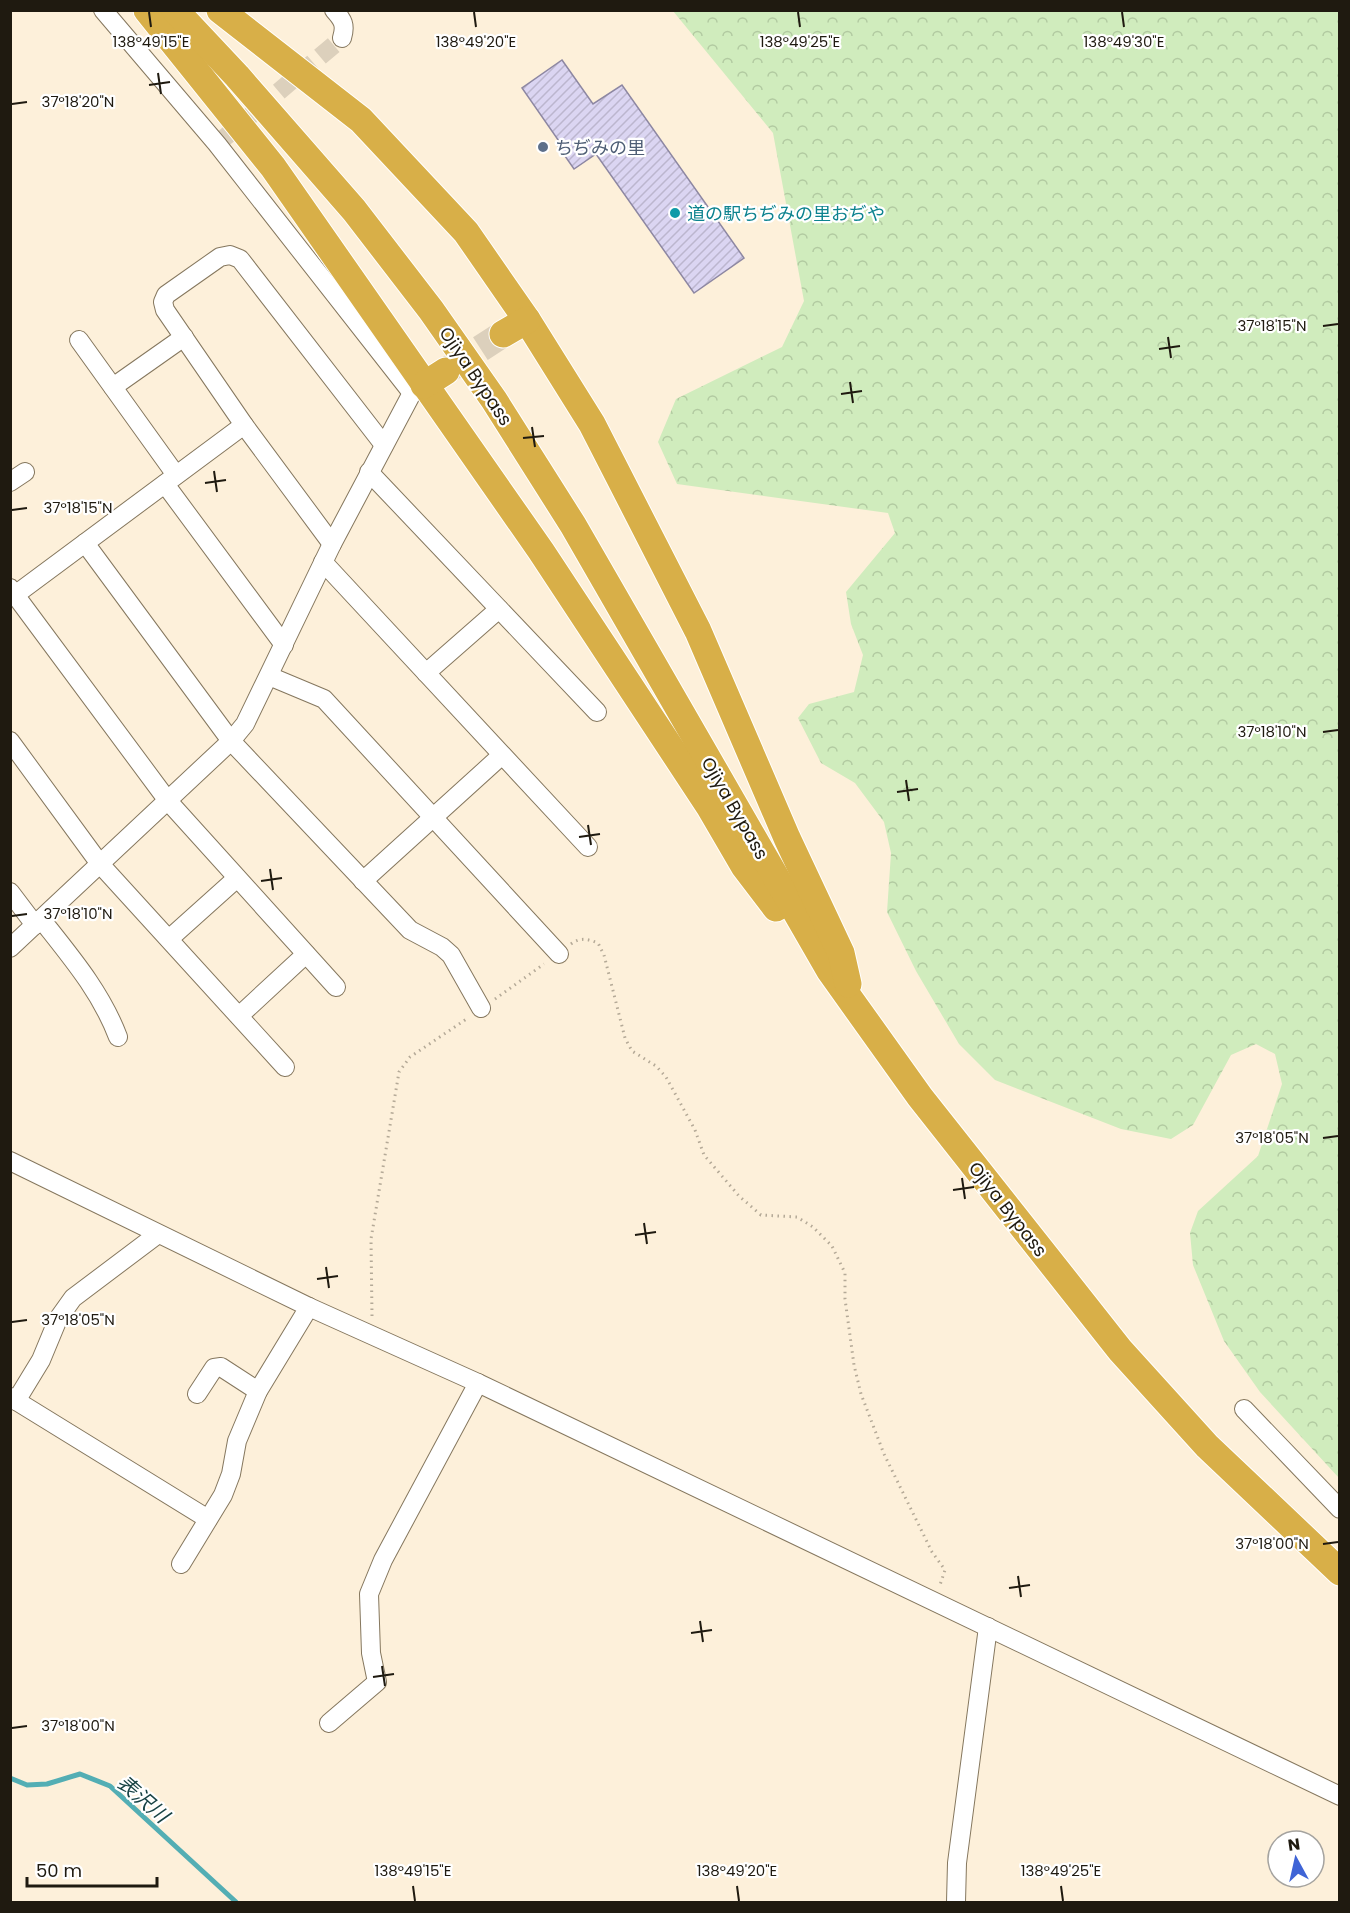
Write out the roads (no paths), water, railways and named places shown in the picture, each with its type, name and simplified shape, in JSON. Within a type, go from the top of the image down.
[{"type":"highway","points":[[147,10],[273,167],[427,383],[542,552],[587,624],[622,672],[744,866],[772,905],[830,971]]},
{"type":"highway","name":"Ojiya Bypass","points":[[175,10],[237,76],[354,210],[431,310],[495,400],[573,525],[830,971],[920,1097],[1120,1350],[1208,1446],[1340,1572]]},
{"type":"highway","points":[[220,10],[361,120],[466,232],[527,320],[592,424],[698,631],[787,838],[841,953],[853,1004]]},
{"type":"highway","points":[[503,334],[527,320]]},
{"type":"street","points":[[10,948],[231,741],[245,724],[369,472],[384,445],[427,383],[217,144],[103,10]]},
{"type":"street","points":[[334,10],[341,18],[345,28],[342,38]]},
{"type":"street","points":[[332,544],[244,425],[184,338],[165,309],[163,302],[166,295],[220,257],[230,255],[240,259],[384,445]]},
{"type":"street","points":[[113,387],[184,338]]},
{"type":"street","points":[[79,340],[113,387],[171,480],[284,645]]},
{"type":"street","points":[[244,425],[85,543],[13,592],[168,801],[336,987]]},
{"type":"street","points":[[369,472],[597,712]]},
{"type":"street","points":[[85,543],[231,741],[410,930],[442,947],[451,955],[482,1008]]},
{"type":"street","points":[[323,562],[588,847]]},
{"type":"street","points":[[426,673],[499,609]]},
{"type":"street","points":[[269,676],[324,699],[559,954]]},
{"type":"street","points":[[10,741],[100,864],[285,1066]]},
{"type":"street","points":[[363,881],[502,755]]},
{"type":"street","points":[[169,939],[237,878]]},
{"type":"street","points":[[10,892],[87,976],[109,1012],[118,1037]]},
{"type":"street","points":[[239,1016],[306,954]]},
{"type":"street","points":[[10,1161],[309,1307],[478,1383],[1340,1796]]},
{"type":"street","points":[[158,1234],[73,1298],[58,1319],[41,1360],[14,1399],[208,1519]]},
{"type":"street","points":[[181,1564],[223,1495],[231,1474],[237,1441],[258,1391],[309,1307]]},
{"type":"street","points":[[197,1394],[214,1368],[221,1367],[258,1391]]},
{"type":"street","points":[[329,1723],[377,1682],[372,1653],[369,1594],[383,1560],[478,1383]]},
{"type":"street","points":[[1244,1408],[1340,1509]]},
{"type":"street","points":[[956,1902],[957,1863],[988,1627]]},
{"type":"waterway","name":"表沢川","points":[[10,1778],[27,1785],[47,1784],[80,1774],[110,1786],[236,1902]]},
{"type":"tunnel","points":[[217,144],[342,38]]},
{"type":"tunnel","points":[[446,371],[503,334]]},
{"type":"place","name":"ちぢみの里","points":[[543,147]]},
{"type":"place","name":"道の駅ちぢみの里おぢや","points":[[675,213]]}]
